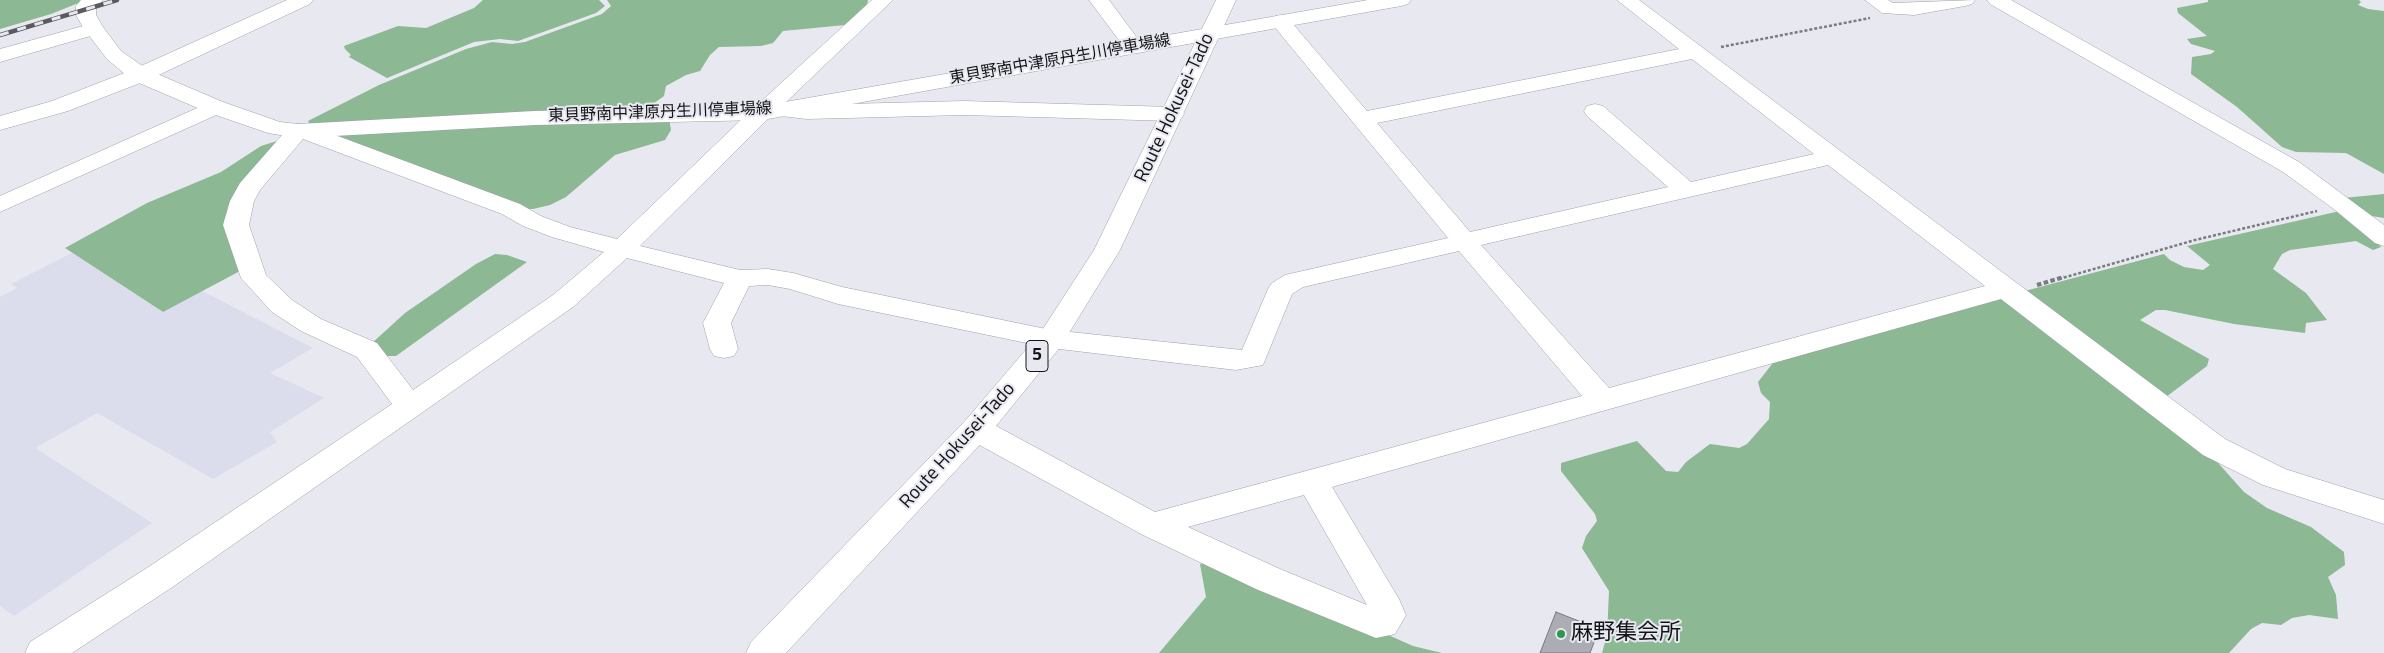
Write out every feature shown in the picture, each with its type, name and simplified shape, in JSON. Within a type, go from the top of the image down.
[{"type":"street","name":"東貝野南中津原丹生川停車場線","points":[[93,0],[86,6],[86,15],[94,29],[114,56],[140,75],[215,107],[276,128],[300,131],[534,118],[770,111],[1401,0]]},
{"type":"street","points":[[0,123],[60,106],[140,75],[303,0]]},
{"type":"street","points":[[43,653],[159,578],[563,301],[622,249],[770,111],[883,0]]},
{"type":"street","points":[[1099,0],[1134,47]]},
{"type":"street","name":"Route Hokusei-Tado","points":[[764,653],[976,430],[1051,339],[1107,250],[1226,0]]},
{"type":"street","points":[[1627,0],[2214,447],[2274,477],[2384,512]]},
{"type":"street","points":[[1875,0],[1889,9],[1904,9],[1965,0]]},
{"type":"street","points":[[1997,0],[2291,167],[2344,205],[2384,238]]},
{"type":"street","points":[[1280,21],[1464,241],[1602,400]]},
{"type":"street","points":[[0,56],[94,29]]},
{"type":"street","points":[[1362,119],[1697,52]]},
{"type":"street","points":[[0,205],[215,107]]},
{"type":"street","points":[[770,111],[807,112],[964,108],[1173,114]]},
{"type":"street","points":[[1595,111],[1686,190]]},
{"type":"street","points":[[410,407],[367,350],[311,324],[282,306],[254,278],[236,225],[242,202],[249,188],[300,131],[511,209],[532,221],[561,232],[700,270],[740,278],[768,277],[793,281],[838,295],[1051,339],[1236,360],[1253,358],[1281,289],[1294,281],[1833,157]]},
{"type":"street","points":[[724,349],[717,323],[740,278]]},
{"type":"street","points":[[1152,525],[1602,400],[2008,291]]},
{"type":"street","points":[[976,430],[1152,525],[1268,579],[1376,624],[1383,624],[1389,616],[1387,609],[1312,480]]},
{"type":"path","points":[[1697,52],[1904,9]]},
{"type":"path","points":[[2008,291],[2195,240],[2344,205]]},
{"type":"shaded area","points":[[72,253],[162,312],[202,291],[313,348],[270,373],[324,398],[270,432],[277,442],[213,479],[97,413],[35,448],[152,523],[14,616],[0,606],[0,297],[17,288],[11,284]]},
{"type":"green space","points":[[0,0],[86,0],[51,14],[0,29]]},
{"type":"green space","points":[[483,0],[599,0],[605,6],[596,13],[518,41],[500,39],[474,42],[387,78],[349,57],[351,55],[345,49],[344,46],[398,26],[426,28],[474,8]]},
{"type":"green space","points":[[607,0],[868,0],[867,5],[856,19],[845,25],[783,31],[773,43],[761,46],[719,47],[710,55],[700,71],[686,75],[666,86],[664,96],[646,109],[310,125],[308,121],[379,85],[466,49],[492,42],[512,44],[525,42],[602,14],[611,6]]},
{"type":"green space","points":[[2208,0],[2359,0],[2361,2],[2358,5],[2368,9],[2384,11],[2384,174],[2346,153],[2296,152],[2282,147],[2237,107],[2191,74],[2192,57],[2211,54],[2215,51],[2191,44],[2187,39],[2207,36],[2178,13],[2177,8],[2208,2]]},
{"type":"green space","points":[[669,118],[671,130],[665,140],[615,155],[566,197],[550,205],[533,209],[520,209],[324,136]]},
{"type":"green space","points":[[277,141],[278,145],[246,180],[240,271],[163,312],[65,248],[147,203],[221,172],[261,146]]},
{"type":"green space","points":[[2384,194],[2384,218],[2365,215],[2343,198]]},
{"type":"green space","points":[[2340,211],[2374,238],[2381,247],[2373,250],[2356,241],[2290,250],[2282,254],[2273,269],[2306,293],[2327,320],[2306,323],[2305,333],[2234,324],[2165,310],[2156,310],[2140,320],[2209,359],[2207,366],[2166,397],[2021,292],[2164,254],[2170,260],[2184,267],[2203,270],[2210,265],[2187,246]]},
{"type":"green space","points":[[495,254],[507,255],[527,262],[396,356],[387,356],[371,344],[405,313],[476,264]]},
{"type":"green space","points":[[1998,297],[2203,446],[2244,492],[2267,508],[2311,527],[2344,552],[2345,565],[2328,577],[2336,595],[2338,619],[2309,615],[2292,618],[2281,625],[2262,623],[2251,629],[2229,653],[1602,653],[1607,635],[1609,591],[1582,548],[1586,536],[1597,521],[1595,514],[1561,471],[1561,463],[1637,441],[1666,471],[1678,472],[1686,462],[1710,444],[1739,448],[1747,444],[1769,419],[1770,402],[1761,393],[1758,382],[1776,359]]},
{"type":"green space","points":[[1217,559],[1413,646],[1442,653],[1159,653],[1206,597],[1200,564]]},
{"type":"building","points":[[1556,612],[1599,629],[1590,653],[1540,653]]},
{"type":"railway","points":[[0,35],[117,0]]},
{"type":"place","name":"麻野集会所","points":[[1561,634]]}]
